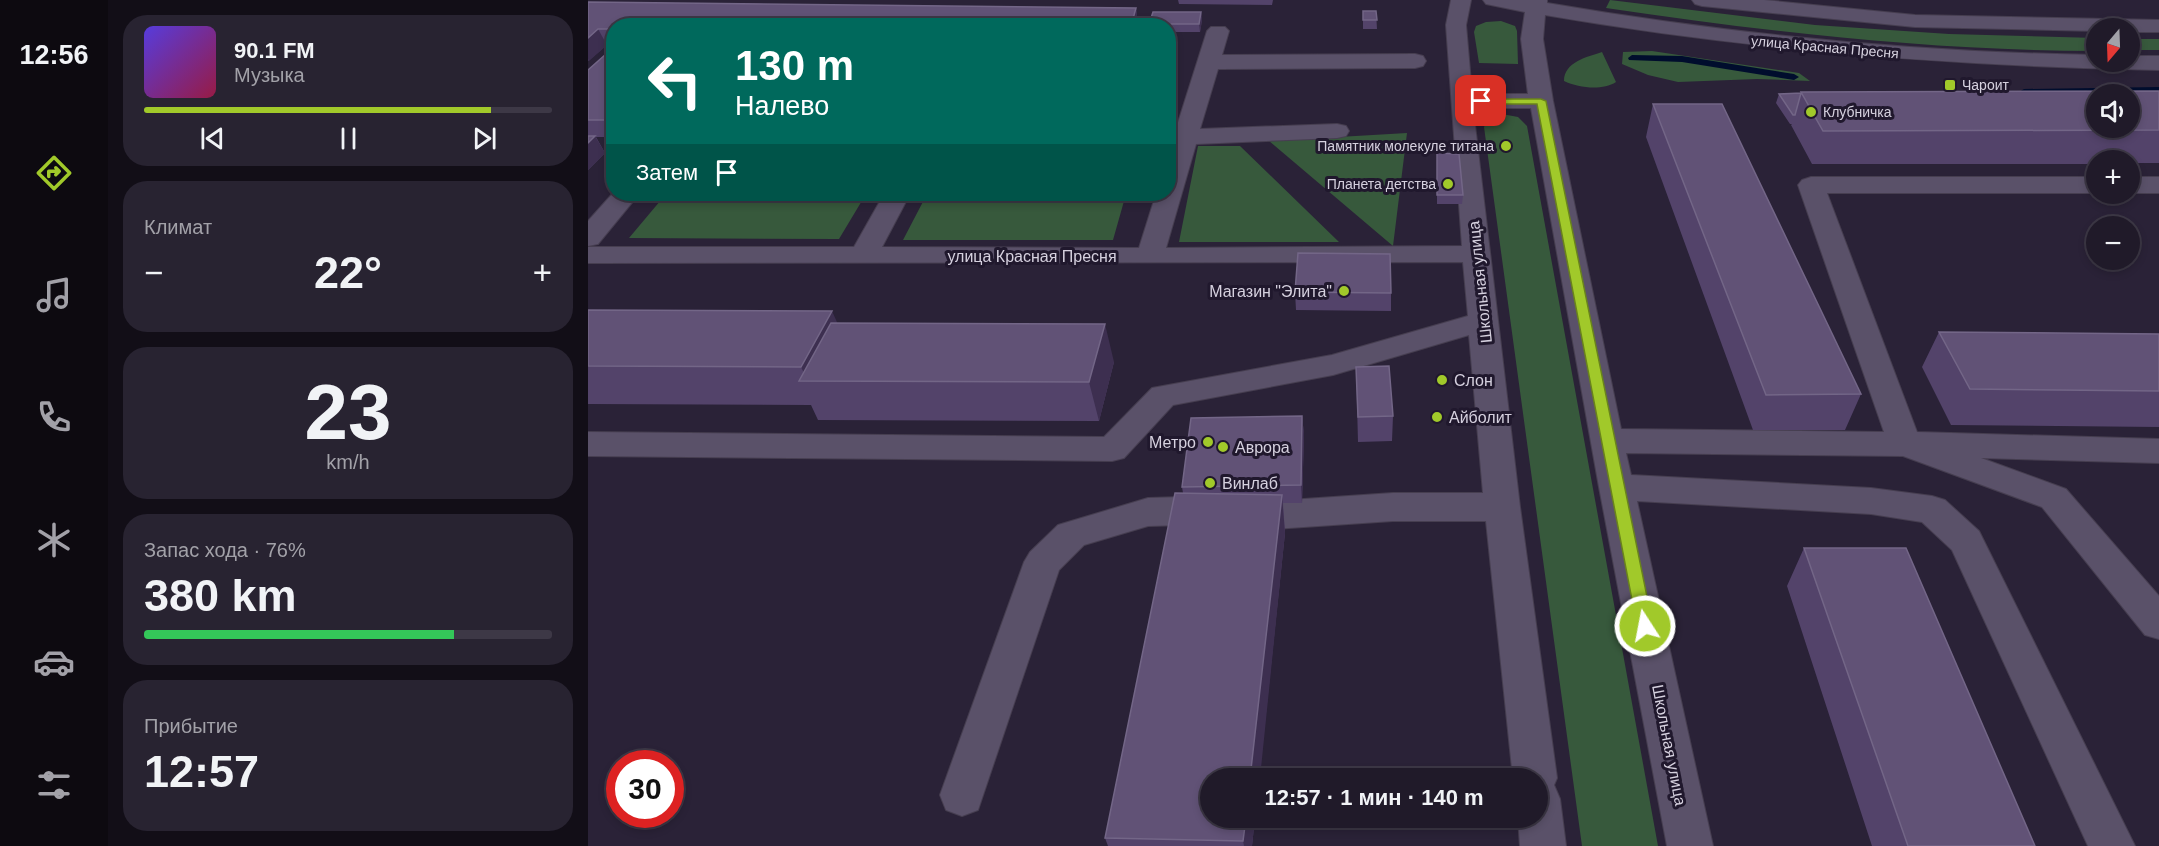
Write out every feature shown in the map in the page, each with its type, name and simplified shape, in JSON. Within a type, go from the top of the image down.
[{"type":"street","name":"Школьная улица","points":[[1461,0],[1456,25],[1461,101],[1502,507],[1534,768]]},
{"type":"street","points":[[1493,0],[1536,4],[1685,30],[1773,55],[1878,70],[1980,75],[2092,62],[2159,63]]},
{"type":"street","name":"улица Красная Пресня","points":[[1702,0],[1915,21],[2159,26]]},
{"type":"street","name":"Школьная улица","points":[[1536,4],[1532,39],[1541,101],[1616,487],[1690,846]]},
{"type":"street","points":[[1176,169],[1218,31]]},
{"type":"street","points":[[1209,62],[1415,61]]},
{"type":"street","points":[[1461,101],[1541,101]]},
{"type":"street","points":[[1186,136],[1336,131]]},
{"type":"street","points":[[1905,444],[1811,185],[2086,185]]},
{"type":"street","points":[[2140,185],[2159,185]]},
{"type":"street","points":[[588,238],[620,201]]},
{"type":"street","points":[[864,255],[893,201]]},
{"type":"street","points":[[1150,256],[1166,201]]},
{"type":"street","name":"улица Красная Пресня","points":[[588,255],[1477,254]]},
{"type":"street","points":[[588,444],[1112,449],[1163,396],[1333,364],[1484,321]]},
{"type":"street","points":[[1607,441],[1905,444],[2159,451]]},
{"type":"street","points":[[1905,444],[2054,498],[2159,623]]},
{"type":"street","points":[[1616,487],[1871,501],[1932,510],[1966,541],[2112,846]]},
{"type":"street","points":[[963,795],[1043,562],[1071,535],[1148,512],[1219,510],[1274,515],[1393,507],[1502,507]]},
{"type":"street","points":[[1541,828],[1543,846]]},
{"type":"green space","points":[[1610,0],[1815,25],[1949,34],[2086,38],[2086,51],[1912,44],[1728,25],[1606,8]]},
{"type":"green space","points":[[1501,21],[1515,26],[1517,31],[1518,64],[1479,63],[1474,32],[1476,26],[1486,22]]},
{"type":"green space","points":[[2140,39],[2159,39],[2159,50],[2140,50]]},
{"type":"green space","points":[[1652,51],[1799,73],[1810,81],[1757,79],[1678,82],[1648,75],[1622,64],[1623,52]]},
{"type":"green space","points":[[1602,52],[1616,82],[1604,87],[1590,88],[1564,81],[1568,69],[1577,61]]},
{"type":"green space","points":[[1502,114],[1518,117],[1527,126],[1658,846],[1582,846],[1484,127],[1490,115]]},
{"type":"green space","points":[[1407,133],[1393,246],[1269,141]]},
{"type":"green space","points":[[1198,146],[1240,146],[1339,242],[1179,242]]},
{"type":"green space","points":[[660,201],[862,201],[839,239],[629,238]]},
{"type":"green space","points":[[923,201],[1124,201],[1113,240],[903,240]]},
{"type":"building","points":[[588,2],[1136,8],[1133,18],[606,18],[606,29],[598,29],[588,38]]},
{"type":"building","points":[[1363,11],[1376,11],[1377,20],[1363,20]]},
{"type":"building","points":[[1153,12],[1201,12],[1199,24],[1176,24],[1176,18],[1151,18]]},
{"type":"building","points":[[606,54],[606,120],[588,120],[588,70]]},
{"type":"building","points":[[2086,91],[2086,130],[1823,131],[1801,92]]},
{"type":"building","points":[[2140,91],[2159,91],[2159,130],[2140,130]]},
{"type":"building","points":[[1801,93],[1795,115],[1793,115],[1779,94]]},
{"type":"building","points":[[1653,104],[1722,104],[1861,394],[1766,395]]},
{"type":"building","points":[[588,136],[595,136],[588,143]]},
{"type":"building","name":"Планета детства","points":[[1437,153],[1459,154],[1463,195],[1437,195]]},
{"type":"building","points":[[1298,253],[1390,254],[1391,293],[1295,292]]},
{"type":"building","points":[[588,310],[832,311],[801,367],[588,366]]},
{"type":"building","points":[[831,323],[1105,324],[1089,382],[799,381]]},
{"type":"building","points":[[1939,332],[2159,334],[2159,391],[1970,389]]},
{"type":"building","points":[[1389,366],[1393,416],[1358,417],[1356,367]]},
{"type":"building","points":[[1302,416],[1301,485],[1182,487],[1191,418]]},
{"type":"building","points":[[1175,493],[1282,495],[1251,768],[1200,768],[1200,828],[1245,828],[1243,841],[1105,838]]},
{"type":"building","points":[[1804,548],[1906,548],[2035,846],[1908,846]]},
{"type":"waterway","points":[[1632,58],[1682,59],[1794,77]]},
{"type":"waterway","points":[[2024,92],[2159,90]]},
{"type":"place","name":"Чароит","points":[[1950,85]]},
{"type":"place","name":"Клубничка","points":[[1811,112]]},
{"type":"place","name":"Памятник молекуле титана","points":[[1506,146]]},
{"type":"place","name":"Планета детства","points":[[1448,184]]},
{"type":"place","name":"Магазин \"Элита\"","points":[[1344,291]]},
{"type":"place","name":"Слон","points":[[1442,380]]},
{"type":"place","name":"Айболит","points":[[1437,417]]},
{"type":"place","name":"Метро","points":[[1208,442]]},
{"type":"place","name":"Аврора","points":[[1223,447]]},
{"type":"place","name":"Винлаб","points":[[1210,483]]},
{"type":"route","points":[[1481,101],[1541,101],[1645,626]]}]
